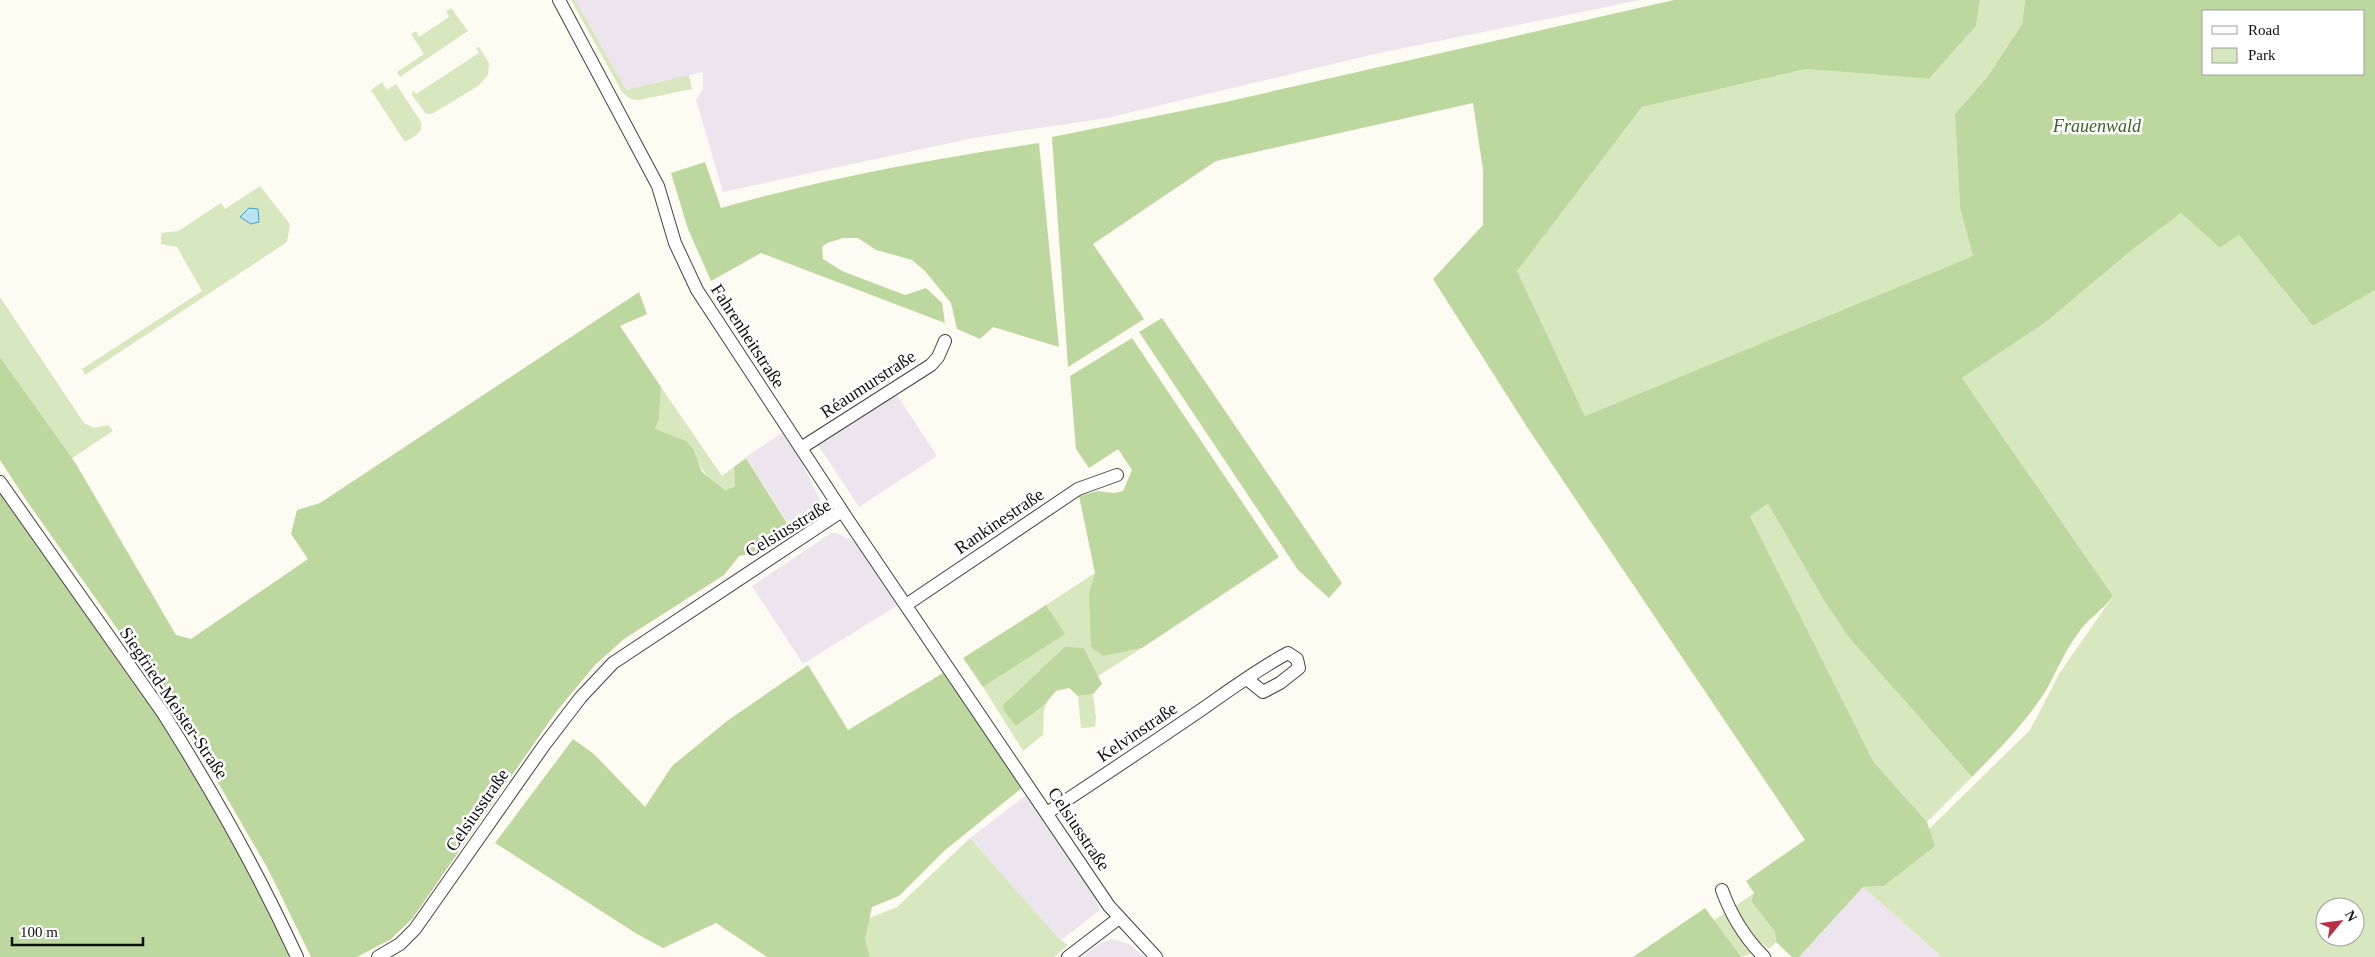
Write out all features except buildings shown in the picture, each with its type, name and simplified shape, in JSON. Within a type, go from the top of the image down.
[{"type":"street","name":"Fahrenheitstraße","points":[[559,0],[658,186],[675,243],[697,290],[842,511]]},
{"type":"street","name":"Réaumurstraße","points":[[801,448],[931,365],[938,357],[945,341]]},
{"type":"street","name":"Rankinestraße","points":[[906,605],[1078,489],[1116,475]]},
{"type":"street","name":"Siegfried-Meister-Straße","points":[[0,482],[163,713],[188,752],[246,850],[297,957]]},
{"type":"street","name":"Celsiusstraße","points":[[378,957],[400,944],[415,930],[545,744],[581,697],[613,663],[842,511],[1119,918],[1156,957]]},
{"type":"street","name":"Kelvinstraße","points":[[1048,813],[1247,678]]},
{"type":"street","points":[[1722,890],[1729,910],[1764,957]]},
{"type":"street","points":[[1068,957],[1119,918]]},
{"type":"shaded area","points":[[575,0],[1641,0],[1375,54],[1107,118],[973,138],[723,192],[696,100],[703,89],[703,72],[626,91]]},
{"type":"shaded area","points":[[897,395],[937,456],[859,507],[818,445]]},
{"type":"shaded area","points":[[782,433],[800,459],[821,502],[815,513],[793,531],[746,457]]},
{"type":"shaded area","points":[[831,533],[837,533],[855,542],[898,605],[803,664],[752,586]]},
{"type":"shaded area","points":[[1026,795],[1094,895],[1100,910],[1060,941],[970,838]]},
{"type":"shaded area","points":[[1863,887],[1942,957],[1799,957]]},
{"type":"shaded area","points":[[1112,939],[1129,944],[1145,957],[1082,957],[1099,944]]},
{"type":"green space","points":[[571,0],[575,0],[626,90],[689,75],[692,89],[639,100],[627,97],[622,92]]},
{"type":"green space","name":"Frauenwald","points":[[1674,0],[1980,0],[1976,26],[1929,79],[1806,69],[1642,107],[1517,271],[1585,416],[1973,256],[1960,208],[1955,114],[1988,76],[2022,24],[2025,0],[2375,0],[2375,290],[2313,326],[2239,235],[2220,248],[2181,213],[2132,250],[2046,322],[1962,378],[2113,596],[2081,629],[2065,653],[2049,685],[2032,710],[2013,734],[1972,777],[1850,639],[1825,602],[1768,504],[1750,516],[1873,761],[1927,822],[1935,846],[1884,886],[1863,887],[1799,957],[1792,957],[1776,942],[1775,932],[1751,901],[1754,893],[1746,881],[1805,840],[1529,430],[1433,279],[1483,225],[1483,170],[1473,103],[1216,161],[1093,244],[1144,319],[1068,367],[1052,137],[1221,103]]},
{"type":"green space","points":[[1980,0],[2025,0],[2022,24],[1988,76],[1955,114],[1960,208],[1973,256],[1585,416],[1516,271],[1642,107],[1806,69],[1929,79],[1976,26]]},
{"type":"green space","points":[[451,8],[468,31],[400,77],[397,72],[424,54],[411,34],[416,31],[419,37],[449,17],[446,11]]},
{"type":"green space","points":[[479,47],[489,63],[488,75],[478,86],[432,114],[426,114],[412,95],[413,90],[416,94],[479,53],[476,48]]},
{"type":"green space","points":[[382,82],[387,90],[396,84],[421,122],[422,126],[419,132],[405,142],[371,90]]},
{"type":"green space","points":[[1039,143],[1059,347],[993,327],[980,339],[957,329],[951,303],[925,271],[912,260],[876,250],[858,238],[843,238],[827,243],[822,247],[823,259],[842,271],[905,295],[926,288],[942,303],[945,323],[761,253],[711,281],[688,229],[671,173],[705,162],[721,208],[839,178]]},
{"type":"green space","points":[[260,186],[290,224],[287,242],[85,375],[82,369],[202,291],[177,247],[161,244],[161,233],[178,231],[221,203],[225,209]]},
{"type":"green space","points":[[2182,212],[2220,248],[2239,235],[2313,326],[2375,290],[2375,957],[1942,957],[1863,887],[1884,886],[1934,846],[1929,829],[2030,730],[2059,674],[2113,596],[1962,378],[2046,322],[2132,250]]},
{"type":"green space","points":[[639,292],[647,314],[620,326],[661,387],[659,419],[655,429],[686,441],[694,450],[702,472],[725,490],[735,487],[734,467],[746,458],[792,531],[758,552],[739,556],[724,575],[624,639],[595,665],[556,712],[412,919],[391,939],[357,957],[311,957],[268,869],[199,750],[140,661],[26,500],[0,460],[0,357],[76,464],[176,635],[191,639],[308,559],[291,534],[297,510],[320,503]]},
{"type":"green space","points":[[0,297],[84,423],[94,428],[108,425],[113,431],[71,459],[0,357]]},
{"type":"green space","points":[[1162,318],[1342,583],[1329,598],[1298,570],[1139,332]]},
{"type":"green space","points":[[1132,338],[1279,557],[1142,648],[1104,656],[1091,647],[1089,592],[1095,573],[1079,496],[1097,491],[1114,493],[1123,491],[1132,470],[1118,449],[1089,468],[1076,449],[1070,376]]},
{"type":"green space","points":[[661,387],[722,476],[734,467],[735,488],[725,490],[705,473],[699,464],[694,450],[655,429],[659,419]]},
{"type":"green space","points":[[0,491],[185,755],[295,957],[0,957]]},
{"type":"green space","points":[[1768,504],[1825,602],[1850,639],[1972,777],[1927,822],[1873,761],[1750,516]]},
{"type":"green space","points":[[1095,573],[1089,592],[1104,656],[1142,648],[1098,676],[1084,648],[1016,726],[1049,699],[1044,709],[1043,735],[1023,751],[983,687],[1064,634],[1046,605]]},
{"type":"green space","points":[[1046,605],[1065,634],[983,687],[963,658]]},
{"type":"green space","points":[[1065,647],[1084,648],[1102,684],[1093,694],[1078,696],[1069,688],[1056,691],[1043,706],[1016,726],[1004,711],[1003,705]]},
{"type":"green space","points":[[808,665],[848,730],[943,673],[1023,787],[944,851],[899,896],[872,907],[865,939],[870,957],[767,957],[716,923],[663,948],[637,934],[495,843],[573,739],[594,754],[645,807],[672,766],[727,721]]},
{"type":"green space","points":[[1093,694],[1096,717],[1095,727],[1081,728],[1078,696]]},
{"type":"green space","points":[[970,838],[1060,940],[1068,945],[1054,957],[870,957],[865,939],[869,918],[897,907]]},
{"type":"green space","points":[[1754,893],[1751,901],[1775,932],[1776,942],[1769,949],[1755,939],[1734,907]]},
{"type":"green space","points":[[1705,908],[1741,957],[1633,957]]},
{"type":"green space","points":[[1726,912],[1754,953],[1741,957],[1713,921]]},
{"type":"water","points":[[249,208],[258,209],[259,222],[251,224],[240,217]]}]
